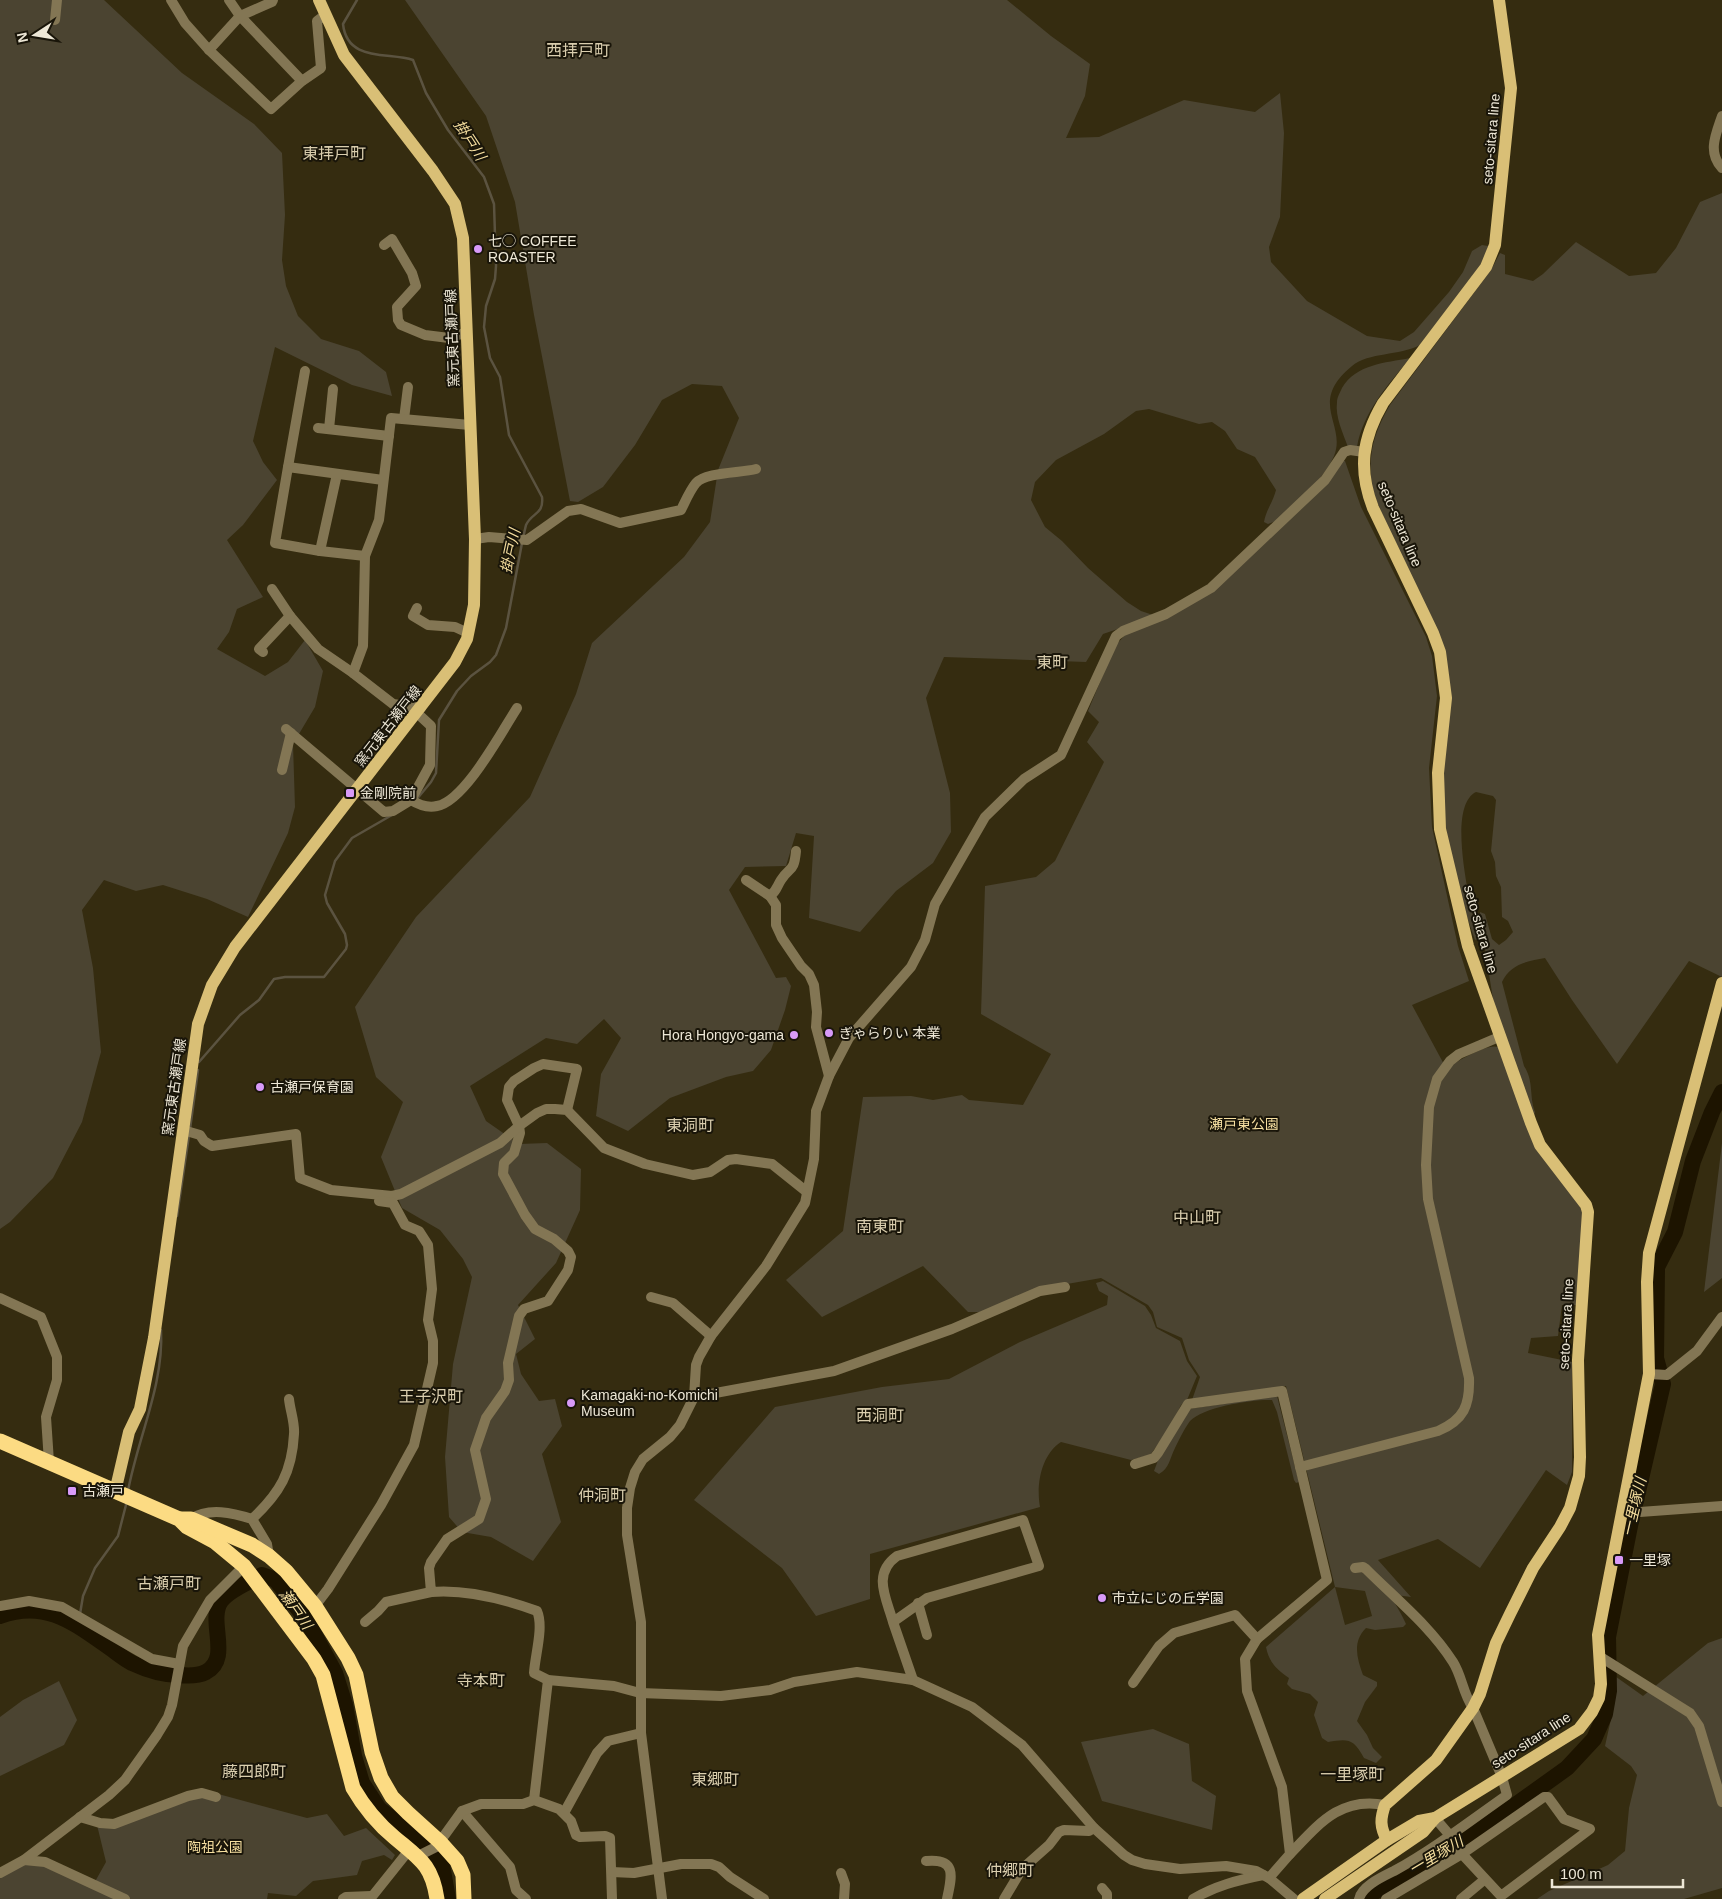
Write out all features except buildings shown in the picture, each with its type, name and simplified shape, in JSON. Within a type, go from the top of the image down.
[{"type":"highway","points":[[0,1441],[123,1496],[252,1545],[269,1556],[286,1571],[315,1606],[356,1675],[372,1752],[381,1778],[392,1796],[457,1861],[463,1875],[464,1899]]},
{"type":"highway","points":[[185,1519],[187,1527],[215,1542],[246,1569],[314,1659],[323,1675],[352,1788],[375,1819],[416,1853],[432,1874],[437,1899]]},
{"type":"main road","name":"窯元東古瀬戸線","points":[[123,1496],[129,1432],[140,1409],[154,1338],[198,1024],[212,985],[235,948],[455,662],[468,633],[474,605],[475,539],[463,238],[455,204],[433,171],[344,55],[319,0]]},
{"type":"main road","name":"seto-sitara line","points":[[1385,1805],[1436,1760],[1473,1708],[1480,1694],[1496,1643],[1533,1568],[1570,1508],[1579,1476],[1578,1360],[1588,1212],[1586,1205],[1540,1145],[1530,1123],[1468,946],[1440,829],[1438,773],[1446,698],[1440,652],[1433,633],[1367,492],[1364,475],[1364,452],[1374,417],[1382,403],[1486,267],[1495,245],[1510,88],[1499,0]]},
{"type":"main road","name":"seto-sitara line","points":[[1303,1899],[1388,1840],[1419,1822],[1435,1818],[1579,1729],[1592,1712],[1599,1698],[1601,1684],[1598,1635],[1651,1375],[1647,1282],[1649,1253],[1722,983]]},
{"type":"main road","points":[[1385,1805],[1381,1827],[1388,1840]]},
{"type":"main road","name":"seto-sitara line","points":[[1325,1899],[1423,1832],[1435,1818]]},
{"type":"street","points":[[55,20],[57,0]]},
{"type":"street","points":[[171,0],[185,23],[209,50],[271,109],[302,81],[321,68],[317,21],[325,15]]},
{"type":"street","points":[[229,0],[240,16],[302,81]]},
{"type":"street","points":[[209,50],[240,16],[274,0]]},
{"type":"street","points":[[1722,116],[1714,140],[1713,153],[1722,168]]},
{"type":"street","points":[[384,245],[392,239],[412,274],[416,286],[397,307],[398,320],[401,325],[424,335],[449,338],[467,332]]},
{"type":"street","points":[[305,371],[275,543],[320,552],[366,556]]},
{"type":"street","points":[[404,419],[408,387]]},
{"type":"street","points":[[329,429],[332,389]]},
{"type":"street","points":[[353,673],[363,646],[366,556],[379,520],[391,418],[470,424]]},
{"type":"street","points":[[318,428],[389,436]]},
{"type":"street","points":[[662,1899],[641,1733],[641,1622],[627,1535],[627,1508],[630,1488],[639,1464],[670,1437],[680,1425],[694,1397],[696,1365],[711,1336],[766,1266],[805,1203],[814,1159],[816,1111],[829,1076],[849,1038],[911,967],[925,940],[935,904],[985,817],[1024,779],[1061,755],[1116,636],[1123,631],[1166,614],[1211,588],[1325,480],[1344,452],[1350,450],[1364,452]]},
{"type":"street","points":[[288,467],[383,480]]},
{"type":"street","points":[[475,539],[489,537],[523,540],[568,511],[581,509],[620,522],[680,510],[696,482],[709,475],[741,473],[756,469]]},
{"type":"street","points":[[320,552],[337,474]]},
{"type":"street","points":[[272,589],[290,616],[318,649],[393,704],[419,710],[431,726],[430,765],[413,801],[393,811],[384,812],[289,731],[282,770]]},
{"type":"street","points":[[417,608],[413,616],[428,625],[455,627],[468,633]]},
{"type":"street","points":[[263,652],[259,649],[290,616]]},
{"type":"street","points":[[413,801],[420,805],[436,807],[446,802],[466,786],[517,708]]},
{"type":"street","points":[[770,896],[775,892],[782,878],[792,870],[796,852]]},
{"type":"street","points":[[746,880],[770,896],[776,905],[776,925],[782,938],[788,949],[809,974],[814,984],[817,1012],[816,1027],[829,1076]]},
{"type":"street","points":[[1300,1467],[1438,1432],[1450,1426],[1459,1418],[1466,1407],[1470,1394],[1469,1378],[1428,1199],[1426,1165],[1429,1108],[1432,1091],[1437,1079],[1450,1060],[1459,1054],[1499,1037]]},
{"type":"street","points":[[431,1592],[429,1568],[431,1562],[447,1540],[479,1519],[486,1499],[475,1450],[486,1418],[496,1405],[497,1400],[505,1392],[509,1380],[508,1363],[519,1316],[524,1309],[548,1301],[568,1270],[570,1257],[568,1250],[554,1239],[535,1229],[525,1215],[503,1174],[504,1163],[514,1153],[520,1133],[519,1126],[507,1100],[509,1087],[527,1072],[543,1064],[576,1068],[567,1110]]},
{"type":"street","points":[[184,1130],[200,1134],[204,1141],[212,1146],[296,1134],[300,1178],[330,1190],[375,1195],[401,1194],[500,1143],[519,1126],[546,1109],[567,1110],[604,1148],[645,1164],[693,1175],[710,1172],[728,1160],[736,1159],[772,1164],[807,1192]]},
{"type":"street","points":[[315,1606],[382,1505],[414,1445],[433,1363],[433,1342],[428,1320],[432,1289],[426,1238],[419,1231],[405,1225],[393,1203],[376,1201],[375,1195]]},
{"type":"street","points":[[694,1397],[834,1371],[952,1329],[1034,1293],[1065,1287]]},
{"type":"street","points":[[651,1296],[673,1303],[711,1336]]},
{"type":"street","points":[[0,1298],[41,1317],[56,1357],[56,1380],[46,1416],[49,1462]]},
{"type":"street","points":[[1651,1375],[1667,1375],[1697,1351],[1722,1317]]},
{"type":"street","points":[[1136,1464],[1154,1458],[1188,1404],[1282,1391],[1327,1580],[1257,1639],[1245,1660],[1247,1691],[1282,1788],[1290,1854]]},
{"type":"street","points":[[252,1519],[280,1489],[292,1454],[294,1432],[288,1399]]},
{"type":"street","points":[[1623,1509],[1640,1512],[1722,1506]]},
{"type":"street","points":[[185,1519],[197,1514],[224,1512],[252,1519],[267,1544],[269,1556]]},
{"type":"street","points":[[893,1622],[927,1598],[1039,1566],[1023,1520],[897,1556],[890,1561],[884,1570],[882,1581],[893,1622],[912,1680]]},
{"type":"street","points":[[1355,1568],[1361,1566],[1366,1569],[1435,1636],[1456,1668],[1502,1777],[1507,1794],[1452,1837],[1379,1879],[1359,1896]]},
{"type":"street","points":[[0,1873],[24,1860],[125,1780],[168,1716],[176,1686],[183,1646],[210,1600],[246,1569]]},
{"type":"street","points":[[365,1622],[386,1602],[431,1592],[458,1592],[505,1601],[537,1611],[540,1616],[534,1674],[548,1680],[614,1686],[640,1692],[721,1696],[770,1690],[794,1682],[857,1672],[912,1680],[964,1702],[1022,1745],[1094,1828],[1124,1855],[1145,1864],[1180,1869],[1226,1866],[1256,1871],[1294,1899]]},
{"type":"street","points":[[0,1606],[29,1601],[62,1607],[152,1659],[179,1665]]},
{"type":"street","points":[[918,1603],[927,1635]]},
{"type":"street","points":[[1133,1683],[1159,1646],[1174,1633],[1235,1615],[1257,1639]]},
{"type":"street","points":[[1600,1656],[1690,1713],[1699,1726],[1722,1802]]},
{"type":"street","points":[[534,1800],[548,1680]]},
{"type":"street","points":[[564,1813],[597,1753],[608,1741],[641,1733]]},
{"type":"street","points":[[80,1816],[100,1823],[114,1824],[188,1796],[202,1793],[216,1797]]},
{"type":"street","points":[[1386,1899],[1462,1852],[1544,1797],[1548,1797],[1564,1819],[1590,1829],[1501,1896],[1484,1880],[1462,1852],[1452,1837],[1435,1818]]},
{"type":"street","points":[[343,1899],[346,1897],[370,1897],[416,1853],[438,1844],[462,1811],[480,1804],[522,1804],[534,1800],[560,1809],[571,1821],[576,1835],[580,1837],[605,1836],[610,1838],[612,1899]]},
{"type":"street","points":[[1194,1899],[1210,1890],[1240,1880],[1266,1877],[1325,1818],[1335,1812],[1364,1804],[1385,1805]]},
{"type":"street","points":[[462,1811],[510,1867],[516,1890],[526,1899]]},
{"type":"street","points":[[1004,1899],[1022,1869],[1049,1845],[1059,1832],[1094,1828]]},
{"type":"street","points":[[24,1860],[45,1862],[125,1899]]},
{"type":"street","points":[[926,1861],[936,1860],[945,1862],[951,1868],[952,1878],[948,1899]]},
{"type":"street","points":[[612,1872],[634,1873],[681,1864],[710,1864],[719,1867],[764,1899]]},
{"type":"street","points":[[841,1873],[845,1884],[844,1899]]},
{"type":"street","points":[[1461,1899],[1484,1880]]},
{"type":"street","points":[[1102,1888],[1107,1894],[1107,1899]]},
{"type":"green space","points":[[0,0],[104,0],[182,73],[254,124],[282,153],[285,215],[282,260],[286,286],[298,316],[321,339],[359,351],[386,372],[392,396],[352,385],[275,347],[253,441],[263,462],[277,480],[243,525],[227,540],[263,597],[237,609],[229,632],[217,649],[265,676],[288,662],[305,640],[323,671],[315,707],[293,744],[295,807],[288,833],[248,917],[207,899],[163,885],[136,891],[104,880],[82,910],[93,968],[101,1052],[82,1122],[53,1178],[10,1222],[0,1229]]},
{"type":"green space","points":[[405,0],[1007,0],[1051,36],[1090,64],[1085,96],[1066,138],[1099,137],[1184,100],[1255,112],[1280,93],[1284,133],[1280,217],[1269,247],[1271,262],[1307,301],[1367,336],[1400,341],[1414,332],[1449,292],[1463,272],[1472,251],[1482,245],[1488,246],[1481,267],[1420,345],[1403,351],[1367,358],[1352,366],[1339,379],[1332,391],[1330,402],[1337,444],[1334,456],[1316,483],[1276,521],[1268,524],[1264,522],[1276,490],[1255,457],[1237,449],[1225,431],[1212,422],[1199,424],[1149,409],[1136,411],[1104,434],[1056,460],[1035,482],[1031,500],[1045,527],[1127,602],[1141,611],[1156,616],[1103,634],[1086,662],[944,657],[926,698],[950,793],[951,832],[933,863],[896,891],[860,932],[809,918],[814,836],[796,833],[786,866],[745,867],[729,890],[776,978],[786,977],[791,986],[771,1050],[753,1071],[726,1077],[670,1098],[628,1131],[596,1116],[601,1074],[621,1038],[604,1019],[577,1044],[546,1038],[470,1086],[486,1121],[519,1144],[547,1143],[581,1169],[580,1210],[556,1263],[518,1305],[535,1339],[516,1354],[521,1374],[539,1401],[555,1399],[562,1426],[542,1454],[561,1522],[533,1561],[491,1537],[462,1532],[449,1517],[445,1457],[453,1364],[472,1277],[463,1259],[440,1230],[402,1208],[381,1157],[403,1102],[376,1077],[355,1007],[416,917],[530,797],[576,694],[592,643],[684,557],[710,522],[718,470],[739,418],[722,386],[692,384],[662,400],[635,445],[603,487],[578,502],[570,501],[534,315],[515,202],[486,116]]},
{"type":"green space","points":[[1722,193],[1722,977],[1689,961],[1617,1064],[1545,958],[1526,962],[1515,967],[1505,976],[1502,982],[1524,1066],[1529,1077],[1535,1112],[1534,1116],[1494,1005],[1481,925],[1480,912],[1485,914],[1492,939],[1499,945],[1513,932],[1508,921],[1502,917],[1501,887],[1496,876],[1495,862],[1491,851],[1496,800],[1493,796],[1476,792],[1467,801],[1462,817],[1463,860],[1478,939],[1475,940],[1464,909],[1447,835],[1443,808],[1449,675],[1373,492],[1371,480],[1372,447],[1390,405],[1491,270],[1500,253],[1505,255],[1505,274],[1533,281],[1543,274],[1576,242],[1629,276],[1656,273],[1676,248],[1700,202]]},
{"type":"green space","points":[[1410,358],[1385,389],[1371,411],[1360,434],[1357,447],[1348,447],[1337,413],[1337,400],[1342,388],[1348,380],[1363,369],[1381,363]]},
{"type":"green space","name":"瀬戸東公園","points":[[1340,461],[1345,461],[1361,507],[1426,637],[1432,656],[1437,696],[1429,768],[1432,827],[1458,946],[1469,981],[1412,1005],[1446,1068],[1480,1050],[1498,1047],[1533,1138],[1579,1203],[1584,1219],[1578,1305],[1562,1305],[1558,1336],[1531,1338],[1528,1353],[1572,1362],[1572,1472],[1567,1485],[1546,1470],[1480,1568],[1438,1539],[1378,1560],[1411,1597],[1388,1594],[1396,1604],[1406,1624],[1403,1627],[1375,1630],[1366,1628],[1357,1645],[1363,1675],[1377,1682],[1377,1686],[1365,1702],[1357,1721],[1373,1748],[1382,1757],[1376,1763],[1364,1758],[1357,1747],[1349,1741],[1328,1742],[1322,1738],[1314,1715],[1318,1702],[1310,1694],[1292,1689],[1287,1684],[1289,1678],[1274,1665],[1266,1647],[1335,1587],[1286,1386],[1192,1400],[1200,1377],[1189,1360],[1182,1338],[1157,1327],[1153,1312],[1148,1305],[1101,1278],[1067,1284],[980,1312],[968,1312],[923,1266],[822,1317],[786,1280],[843,1231],[863,1097],[911,1096],[933,1100],[962,1095],[969,1100],[1023,1105],[1051,1054],[981,1014],[985,886],[1036,877],[1055,861],[1104,762],[1087,742],[1099,722],[1088,711],[1115,646],[1125,635],[1209,594]],"holes":[[[1335,1587],[1365,1591],[1372,1616],[1345,1625]]]},
{"type":"green space","points":[[1722,1143],[1722,1278],[1704,1292]]},
{"type":"green space","points":[[1103,1281],[1145,1306],[1156,1328],[1180,1341],[1187,1361],[1197,1376],[1187,1400],[1181,1405],[1169,1430],[1150,1455],[1131,1460],[1061,1442],[1049,1455],[1042,1471],[1039,1489],[1040,1507],[870,1554],[870,1599],[816,1616],[782,1568],[694,1500],[775,1407],[882,1387],[949,1379],[1020,1342],[1107,1305],[1108,1296],[1099,1291],[1096,1283]]},
{"type":"green space","points":[[1277,1396],[1299,1482],[1296,1483],[1294,1480],[1277,1412],[1272,1400],[1229,1405],[1196,1416],[1186,1427],[1165,1469],[1159,1474],[1154,1471],[1160,1455],[1188,1409]]},
{"type":"green space","points":[[1722,1638],[1722,1888],[1684,1899],[1537,1899],[1549,1891],[1608,1865],[1625,1851],[1629,1808],[1637,1775],[1631,1766],[1605,1746],[1615,1701],[1612,1674],[1643,1696],[1708,1643]]},
{"type":"green space","points":[[59,1681],[77,1720],[64,1745],[0,1776],[0,1717],[23,1700]]},
{"type":"green space","points":[[1153,1729],[1189,1744],[1192,1781],[1216,1796],[1212,1830],[1102,1801],[1081,1742]]},
{"type":"green space","name":"陶祖公園","points":[[211,1792],[307,1818],[327,1814],[344,1836],[366,1828],[395,1855],[392,1860],[384,1855],[362,1861],[357,1875],[313,1881],[296,1896],[268,1893],[267,1899],[0,1899],[0,1871],[16,1862],[41,1862],[92,1887],[106,1862],[97,1825]]},
{"type":"waterway","name":"掛戸川","points":[[357,0],[343,24],[346,36],[352,45],[370,53],[413,60],[426,93],[448,130],[484,177],[494,204],[495,279],[486,306],[484,327],[490,358],[500,377],[509,435],[542,497],[541,507],[528,521],[523,538]]},
{"type":"waterway","name":"掛戸川","points":[[416,800],[436,773],[439,720],[457,691],[471,676],[490,662],[496,655],[506,628],[522,543]]},
{"type":"waterway","name":"掛戸川","points":[[199,1062],[240,1015],[259,1000],[274,979],[285,977],[324,977],[346,949],[345,934],[327,903],[325,895],[335,861],[352,838],[392,815]]},
{"type":"waterway","points":[[190,1129],[198,1070]]},
{"type":"waterway","name":"一里塚川","points":[[1362,1899],[1447,1851],[1500,1816],[1567,1768],[1594,1739],[1605,1714],[1609,1691],[1608,1637],[1630,1526],[1663,1384],[1656,1358],[1657,1267],[1675,1232],[1693,1161],[1722,1092]]},
{"type":"waterway","points":[[177,1216],[189,1135]]},
{"type":"waterway","points":[[128,1491],[155,1391],[159,1371],[161,1330]]},
{"type":"waterway","points":[[80,1614],[83,1596],[95,1568],[118,1536],[127,1501]]},
{"type":"waterway","name":"瀬戸川","points":[[0,1616],[16,1611],[32,1610],[46,1612],[72,1622],[126,1660],[138,1666],[167,1674],[196,1675],[206,1672],[214,1666],[217,1658],[216,1619],[217,1609],[221,1601],[235,1589],[262,1575],[276,1580],[306,1619],[335,1673],[345,1705],[354,1756],[362,1783],[379,1809],[411,1833],[442,1865],[448,1899]]},
{"type":"place","name":"七◯ COFFEE ROASTER","points":[[478,249]]},
{"type":"place","name":"金剛院前","points":[[350,793]]},
{"type":"place","name":"ぎゃらりい 本業","points":[[829,1033]]},
{"type":"place","name":"Hora Hongyo-gama","points":[[794,1035]]},
{"type":"place","name":"古瀬戸保育園","points":[[260,1087]]},
{"type":"place","name":"Kamagaki-no-Komichi Museum","points":[[571,1403]]},
{"type":"place","name":"古瀬戸","points":[[72,1491]]},
{"type":"place","name":"一里塚","points":[[1619,1560]]},
{"type":"place","name":"市立にじの丘学園","points":[[1102,1598]]},
{"type":"district","name":"西拝戸町","points":[[578,50]]},
{"type":"district","name":"東拝戸町","points":[[334,153]]},
{"type":"district","name":"東町","points":[[1052,662]]},
{"type":"district","name":"東洞町","points":[[690,1125]]},
{"type":"district","name":"中山町","points":[[1197,1217]]},
{"type":"district","name":"南東町","points":[[880,1226]]},
{"type":"district","name":"王子沢町","points":[[431,1396]]},
{"type":"district","name":"西洞町","points":[[880,1415]]},
{"type":"district","name":"仲洞町","points":[[602,1495]]},
{"type":"district","name":"古瀬戸町","points":[[169,1583]]},
{"type":"district","name":"寺本町","points":[[481,1680]]},
{"type":"district","name":"藤四郎町","points":[[254,1771]]},
{"type":"district","name":"一里塚町","points":[[1352,1774]]},
{"type":"district","name":"東郷町","points":[[715,1779]]},
{"type":"district","name":"仲郷町","points":[[1010,1870]]}]
